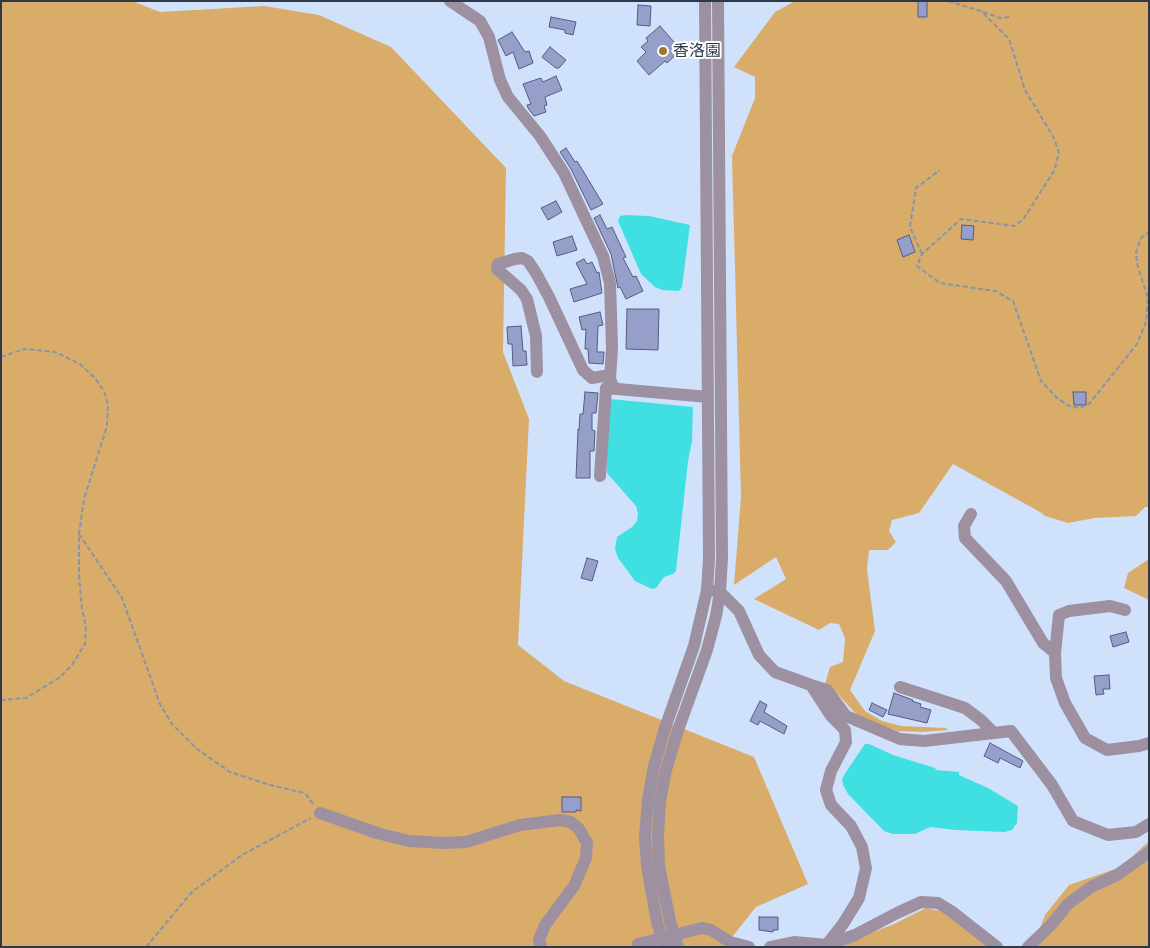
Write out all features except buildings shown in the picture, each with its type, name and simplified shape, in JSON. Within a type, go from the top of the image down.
[{"type":"street","points":[[450,1],[480,21],[489,37],[500,80],[508,96],[540,136],[564,173],[603,256],[610,282],[612,347],[610,375],[611,383],[617,389]]},
{"type":"street","points":[[665,947],[655,912],[647,866],[648,799],[654,766],[665,728],[714,591],[709,559],[705,1]]},
{"type":"street","points":[[678,947],[668,912],[659,866],[660,801],[666,770],[678,730],[707,650],[722,502],[718,1]]},
{"type":"street","points":[[537,372],[536,336],[527,299],[521,290],[497,269],[498,264],[515,259],[522,258],[528,261],[536,273],[584,370],[592,378],[610,375]]},
{"type":"street","points":[[600,476],[606,388],[708,397]]},
{"type":"street","points":[[971,514],[964,526],[965,538],[1006,581],[1043,643],[1055,653]]},
{"type":"street","points":[[714,591],[739,611],[759,655],[775,672],[826,690],[846,716],[900,739],[924,741],[1011,731],[1052,785],[1073,821],[1108,834],[1136,832],[1149,824]]},
{"type":"street","points":[[1125,610],[1110,606],[1069,611],[1059,615],[1055,653],[1056,678],[1065,703],[1085,738],[1107,750],[1138,746],[1149,742]]},
{"type":"street","points":[[811,685],[832,716],[845,730],[846,742],[831,771],[826,790],[831,805],[851,826],[862,847],[866,868],[859,898],[826,946]]},
{"type":"street","points":[[900,688],[965,708],[994,733]]},
{"type":"street","points":[[320,814],[377,833],[409,841],[443,843],[466,842],[520,825],[560,820],[572,822],[579,829],[587,843],[586,858],[574,886],[545,925],[539,940],[540,947]]},
{"type":"street","points":[[1028,947],[1051,926],[1068,904],[1091,887],[1117,875],[1149,852]]},
{"type":"street","points":[[770,947],[794,942],[826,946],[856,935],[896,912],[921,902],[938,903],[951,910],[997,947]]},
{"type":"street","points":[[633,945],[702,928],[711,930],[730,942],[749,947]]},
{"type":"path","points":[[948,1],[1000,18],[1010,16]]},
{"type":"path","points":[[981,11],[1009,38],[1025,90],[1054,138],[1060,153],[1054,171],[1024,218],[1015,226],[960,219],[922,254],[918,266],[940,283],[995,291],[1013,301],[1041,381],[1057,398],[1069,406],[1080,408],[1089,404],[1137,344],[1146,322],[1148,298],[1137,264],[1136,252],[1141,238],[1149,232]]},
{"type":"path","points":[[922,254],[910,227],[916,188],[940,170]]},
{"type":"path","points":[[1,357],[24,349],[55,352],[80,364],[104,390],[108,405],[107,426],[84,499],[79,534],[79,575],[82,610],[86,626],[85,644],[72,665],[59,678],[26,698],[1,700]]},
{"type":"path","points":[[79,534],[122,598],[160,704],[172,724],[197,749],[230,772],[270,785],[305,793],[320,814],[242,855],[192,892],[146,947]]},
{"type":"shaded area","points":[[1,1],[132,1],[160,12],[264,6],[319,15],[391,47],[506,168],[503,352],[529,419],[518,645],[564,681],[754,757],[808,884],[756,907],[724,947],[1,947]]},
{"type":"shaded area","points":[[795,1],[1149,1],[1149,507],[1145,507],[1136,516],[1095,518],[1068,523],[1045,516],[953,464],[919,513],[892,520],[889,531],[896,542],[888,550],[869,550],[867,569],[875,631],[850,690],[865,711],[882,721],[901,726],[945,728],[949,730],[898,731],[877,724],[856,714],[836,692],[825,684],[830,667],[843,662],[845,638],[839,624],[830,623],[819,630],[754,599],[786,579],[776,557],[734,585],[741,497],[732,156],[755,98],[755,77],[734,67],[775,12]]},
{"type":"shaded area","points":[[620,216],[649,216],[690,225],[682,287],[679,291],[662,290],[655,287],[641,274],[618,221]]},
{"type":"shaded area","points":[[610,399],[693,407],[692,441],[688,461],[676,571],[664,577],[656,588],[652,589],[635,581],[618,558],[615,549],[617,537],[632,527],[637,521],[638,514],[636,506],[607,473],[606,452]]},
{"type":"shaded area","points":[[1149,559],[1149,600],[1124,588],[1128,573]]},
{"type":"shaded area","points":[[865,744],[935,768],[936,770],[959,772],[959,775],[988,788],[1018,806],[1017,823],[1012,830],[1005,832],[930,827],[915,834],[893,834],[884,831],[848,794],[843,785],[842,779]]},
{"type":"shaded area","points":[[1149,841],[1149,947],[1033,947],[1045,915],[1069,885],[1121,867]]},
{"type":"shaded area","points":[[926,908],[944,912],[989,947],[835,947],[894,924]]},
{"type":"place","name":"香洛園","points":[[663,51]]}]
